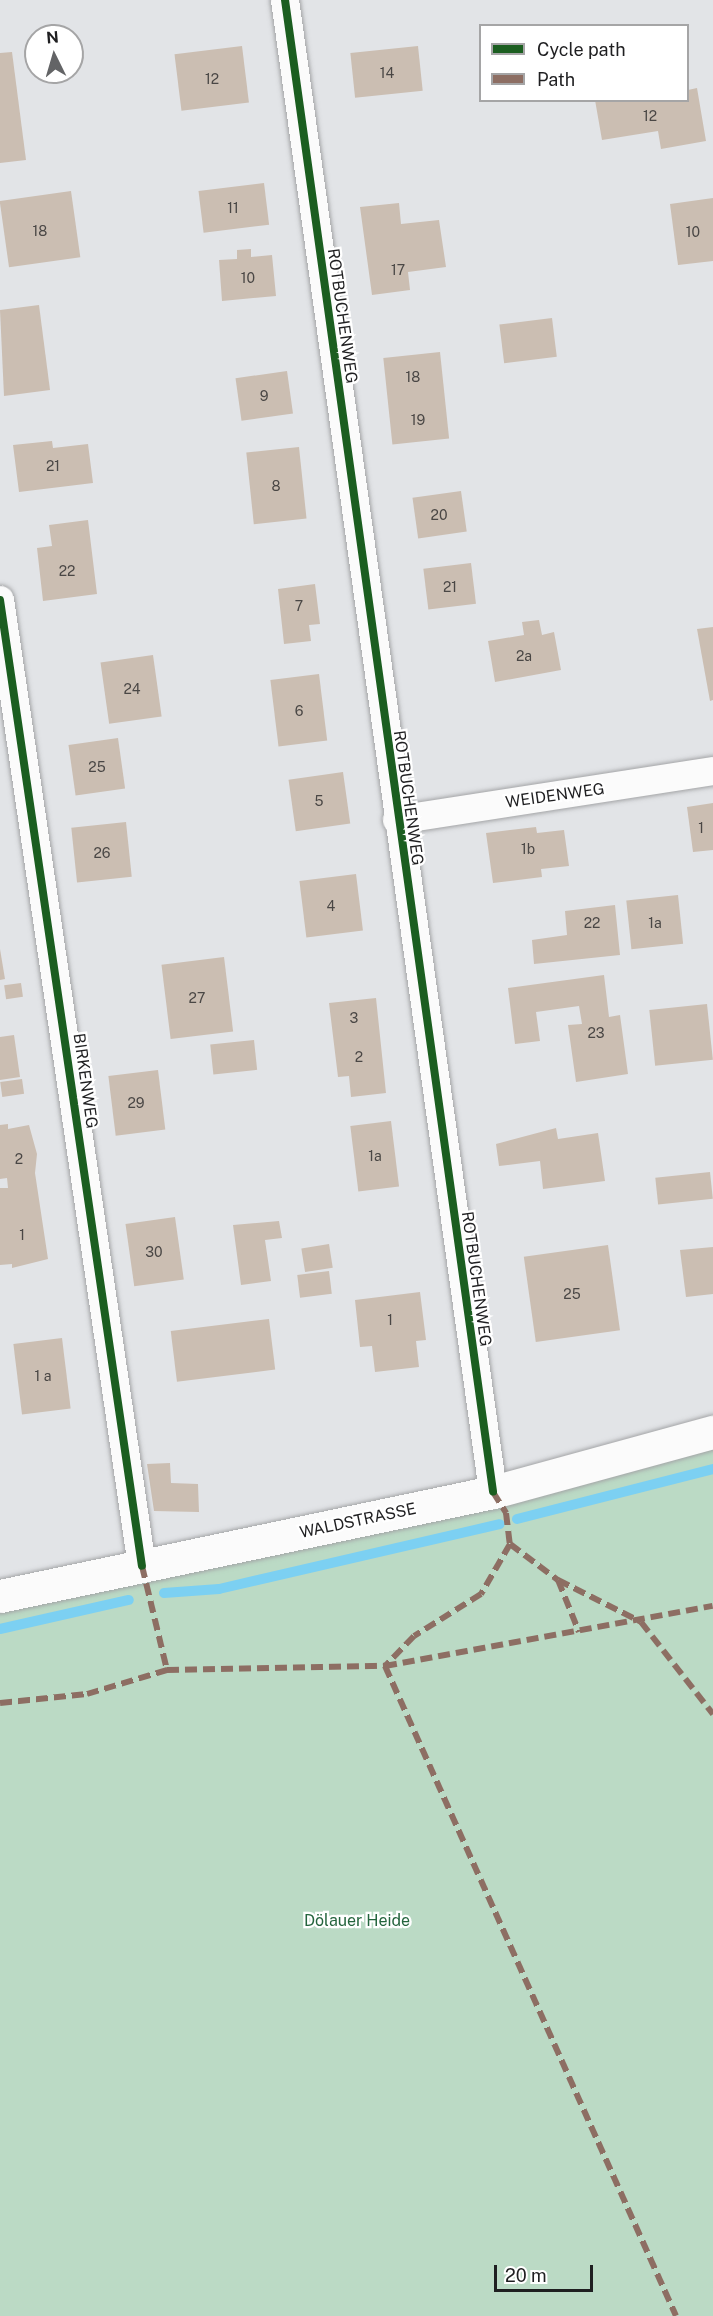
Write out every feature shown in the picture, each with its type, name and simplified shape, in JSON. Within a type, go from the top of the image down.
[{"type":"main road","name":"WALDSTRASSE","points":[[0,1596],[493,1492],[713,1432]]},
{"type":"street","name":"ROTBUCHENWEG","points":[[285,0],[397,819],[493,1492]]},
{"type":"street","name":"BIRKENWEG","points":[[0,600],[142,1566]]},
{"type":"street","name":"WEIDENWEG","points":[[397,819],[713,771]]},
{"type":"green space","name":"Dölauer Heide","points":[[713,1449],[713,2316],[0,2316],[0,1613],[500,1504]]},
{"type":"building","points":[[242,46],[249,103],[181,111],[175,54]]},
{"type":"building","points":[[418,46],[423,91],[355,98],[350,53]]},
{"type":"building","points":[[12,52],[26,160],[0,163],[0,53]]},
{"type":"building","points":[[697,88],[706,141],[661,149],[658,131],[602,140],[595,102],[689,102],[689,90]]},
{"type":"building","points":[[264,183],[269,225],[204,233],[198,191]]},
{"type":"building","points":[[71,191],[80,257],[9,267],[0,201]]},
{"type":"building","points":[[713,198],[713,261],[678,265],[670,204]]},
{"type":"building","points":[[399,203],[401,224],[439,220],[446,267],[408,272],[410,290],[372,295],[360,207]]},
{"type":"building","points":[[251,249],[251,257],[272,255],[276,296],[222,301],[219,260],[237,259],[237,250]]},
{"type":"building","points":[[39,305],[50,390],[4,396],[0,310]]},
{"type":"building","points":[[552,318],[557,357],[504,363],[499,324]]},
{"type":"building","points":[[440,352],[449,439],[392,444],[383,358]]},
{"type":"building","points":[[287,371],[293,414],[241,421],[236,378]]},
{"type":"building","points":[[52,441],[53,448],[88,444],[93,483],[19,492],[13,445]]},
{"type":"building","points":[[299,447],[307,519],[254,524],[246,453]]},
{"type":"building","points":[[461,491],[467,532],[418,538],[412,498]]},
{"type":"building","points":[[88,520],[97,594],[43,601],[37,548],[52,546],[49,525]]},
{"type":"building","points":[[471,563],[476,604],[428,610],[423,569]]},
{"type":"building","points":[[315,584],[320,624],[309,625],[311,641],[284,644],[278,589]]},
{"type":"building","points":[[539,620],[542,635],[554,632],[561,670],[495,682],[488,641],[524,635],[522,622]]},
{"type":"building","points":[[713,627],[713,700],[710,701],[697,629]]},
{"type":"building","points":[[153,655],[162,716],[109,724],[101,662]]},
{"type":"building","points":[[319,674],[327,741],[279,746],[270,680]]},
{"type":"building","points":[[118,738],[125,789],[76,795],[68,745]]},
{"type":"building","points":[[343,772],[350,823],[296,831],[289,780]]},
{"type":"building","points":[[713,803],[713,850],[693,852],[687,807]]},
{"type":"building","points":[[126,822],[132,877],[77,882],[71,828]]},
{"type":"building","points":[[536,827],[537,833],[564,830],[569,866],[541,869],[542,877],[493,883],[486,833]]},
{"type":"building","points":[[356,874],[363,931],[306,938],[299,881]]},
{"type":"building","points":[[678,895],[683,944],[631,949],[626,900]]},
{"type":"building","points":[[615,905],[620,955],[534,964],[532,940],[567,935],[565,911]]},
{"type":"building","points":[[0,949],[5,979],[0,980]]},
{"type":"building","points":[[224,957],[233,1031],[171,1039],[161,965]]},
{"type":"building","points":[[604,975],[609,1017],[620,1015],[628,1074],[576,1082],[568,1025],[582,1024],[579,1006],[536,1012],[540,1041],[515,1044],[508,988]]},
{"type":"building","points":[[21,983],[23,997],[6,999],[4,985]]},
{"type":"building","points":[[376,998],[386,1093],[351,1097],[349,1076],[338,1077],[329,1003]]},
{"type":"building","points":[[707,1004],[713,1060],[655,1066],[649,1010]]},
{"type":"building","points":[[14,1035],[20,1077],[0,1080],[0,1037]]},
{"type":"building","points":[[254,1040],[257,1070],[213,1074],[210,1045]]},
{"type":"building","points":[[158,1070],[165,1130],[116,1136],[108,1076]]},
{"type":"building","points":[[22,1079],[24,1094],[2,1097],[0,1082]]},
{"type":"building","points":[[391,1121],[399,1187],[358,1192],[350,1126]]},
{"type":"building","points":[[8,1124],[8,1129],[29,1125],[37,1154],[35,1173],[48,1259],[12,1268],[12,1264],[0,1265],[0,1188],[8,1188],[7,1178],[0,1179],[0,1125]]},
{"type":"building","points":[[556,1128],[558,1139],[598,1133],[605,1181],[543,1189],[540,1161],[499,1166],[496,1144]]},
{"type":"building","points":[[710,1172],[713,1199],[658,1205],[655,1178]]},
{"type":"building","points":[[175,1217],[184,1279],[134,1286],[125,1224]]},
{"type":"building","points":[[279,1221],[282,1238],[265,1240],[271,1281],[241,1285],[233,1225]]},
{"type":"building","points":[[329,1244],[333,1268],[305,1272],[301,1248]]},
{"type":"building","points":[[608,1245],[620,1330],[536,1342],[524,1257]]},
{"type":"building","points":[[713,1247],[713,1294],[686,1297],[680,1250]]},
{"type":"building","points":[[329,1271],[332,1294],[300,1298],[297,1275]]},
{"type":"building","points":[[420,1292],[426,1340],[416,1341],[419,1367],[375,1372],[372,1346],[360,1347],[355,1300]]},
{"type":"building","points":[[269,1319],[275,1370],[177,1382],[171,1331]]},
{"type":"building","points":[[62,1338],[71,1408],[22,1414],[13,1344]]},
{"type":"building","points":[[170,1463],[171,1483],[198,1484],[199,1512],[154,1511],[147,1464]]},
{"type":"waterway","points":[[517,1519],[713,1469]]},
{"type":"waterway","points":[[164,1593],[219,1589],[500,1524]]},
{"type":"waterway","points":[[0,1629],[129,1600]]},
{"type":"marked path","points":[[493,1492],[506,1513],[510,1544],[558,1580],[579,1632]]},
{"type":"marked path","points":[[510,1544],[481,1594],[414,1636],[385,1666],[676,2316]]},
{"type":"marked path","points":[[142,1566],[167,1670]]},
{"type":"marked path","points":[[558,1580],[641,1622],[713,1714]]},
{"type":"marked path","points":[[0,1703],[87,1694],[167,1670],[385,1666],[713,1606]]},
{"type":"cycle path","points":[[285,0],[493,1492]]},
{"type":"cycle path","points":[[0,600],[142,1566]]}]
